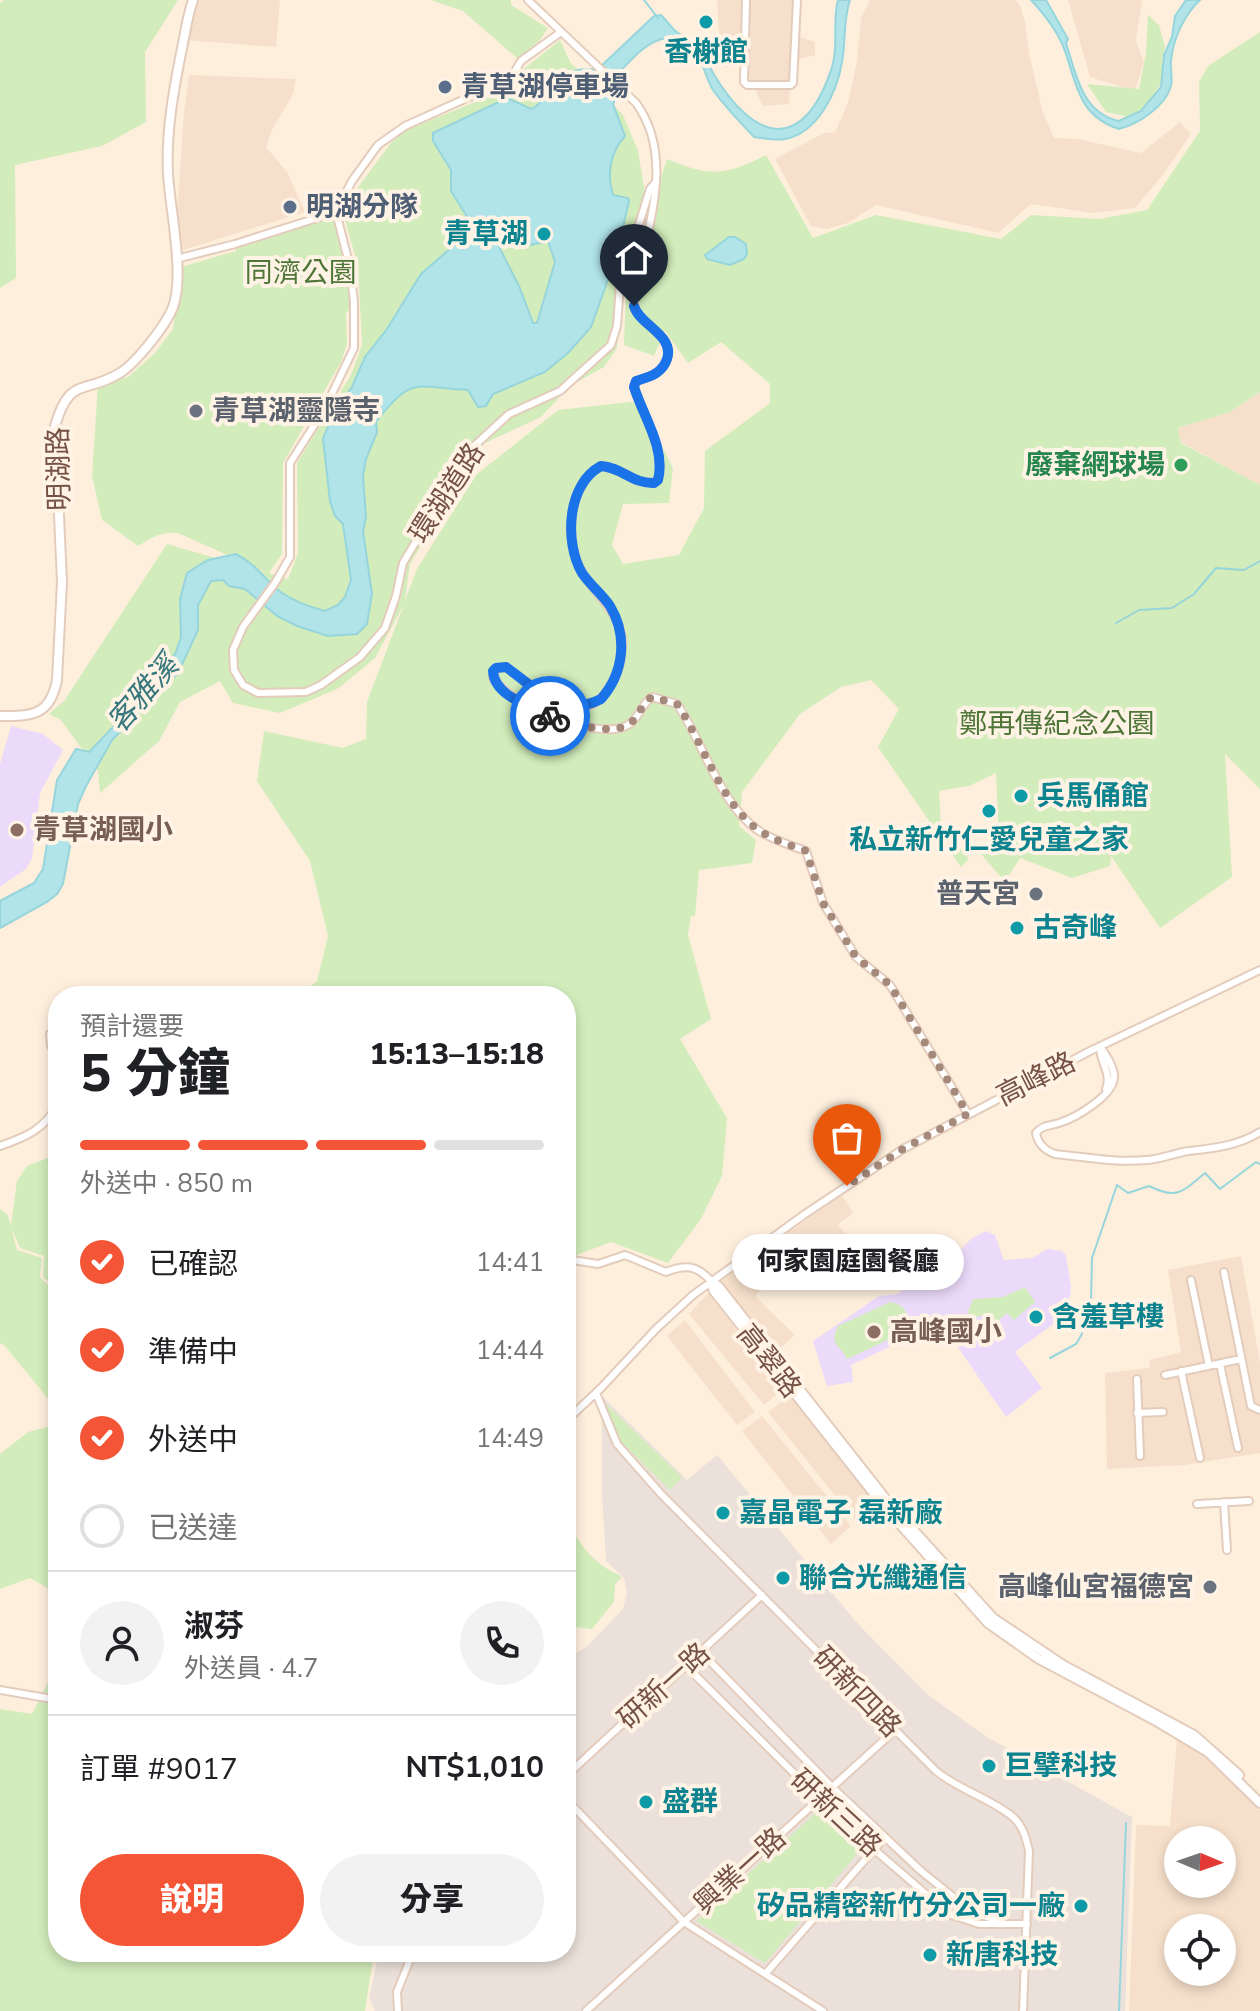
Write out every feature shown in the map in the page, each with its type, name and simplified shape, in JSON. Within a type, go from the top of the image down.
[{"type":"street","name":"明湖路","points":[[0,716],[28,716],[38,712],[54,693],[57,680],[62,560],[55,426],[61,406],[70,393],[84,385],[121,372],[165,323],[174,306],[178,275],[167,130],[193,0]]},
{"type":"street","points":[[176,259],[336,212],[352,181],[378,145],[405,126],[511,78],[521,61],[561,32],[528,0]]},
{"type":"street","points":[[746,0],[744,82],[747,85],[793,83],[797,0]]},
{"type":"street","name":"環湖道路","points":[[336,212],[350,267],[354,348],[324,410],[290,463],[290,557],[243,627],[233,650],[234,670],[243,685],[258,693],[306,692],[360,657],[385,628],[403,563],[472,448],[509,414],[560,391],[611,345],[617,326],[620,285],[650,189],[655,183],[654,148],[645,115],[561,32]]},
{"type":"street","points":[[655,183],[634,306],[636,315],[662,337],[668,347],[668,356],[656,373],[650,378],[636,381],[634,387],[656,444],[660,474],[658,480],[649,484],[631,478],[618,469],[601,466],[590,473],[578,493],[572,516],[577,563],[617,620],[622,640],[619,664],[601,699],[578,706],[552,701],[506,667],[496,668],[493,678],[511,697],[551,717],[588,728],[628,726],[639,715],[646,700],[652,697],[677,704],[733,803],[746,819],[762,833],[806,851],[823,903],[856,957],[890,985],[968,1114]]},
{"type":"street","name":"高峰路","points":[[576,1412],[656,1329],[711,1281],[881,1164],[968,1114],[1260,970]]},
{"type":"street","points":[[1100,1047],[1109,1076],[1102,1097],[1090,1108],[1061,1123],[1040,1128],[1036,1133],[1037,1139],[1047,1151],[1114,1160],[1146,1160],[1216,1149],[1260,1132]]},
{"type":"street","points":[[0,1146],[15,1142],[48,1122]]},
{"type":"street","points":[[576,1261],[598,1264],[625,1255],[666,1272],[680,1266],[693,1267],[711,1281]]},
{"type":"street","points":[[1224,1272],[1251,1406],[1260,1410]]},
{"type":"street","points":[[1191,1280],[1209,1366]]},
{"type":"street","name":"高翠路","points":[[711,1281],[719,1287],[888,1502],[993,1618],[1063,1665],[1194,1735],[1222,1757],[1260,1795]]},
{"type":"street","name":"高翠路","points":[[711,1281],[714,1291],[883,1505],[988,1623],[1039,1659],[1208,1752],[1260,1803]]},
{"type":"street","points":[[1165,1375],[1241,1359]]},
{"type":"street","points":[[1220,1364],[1238,1448]]},
{"type":"street","points":[[1181,1371],[1200,1458]]},
{"type":"street","points":[[1137,1379],[1140,1456]]},
{"type":"street","name":"研新四路","points":[[596,1393],[617,1444],[661,1494],[894,1731],[953,1785],[1014,1818],[1025,1834],[1029,1851],[1023,2011]]},
{"type":"street","points":[[1137,1413],[1163,1412]]},
{"type":"street","points":[[1197,1504],[1249,1501]]},
{"type":"street","points":[[1224,1502],[1227,1550]]},
{"type":"street","name":"研新一路","points":[[576,1767],[762,1595]]},
{"type":"street","name":"研新三路","points":[[701,1652],[884,1838],[972,1912],[1006,1923]]},
{"type":"street","name":"研新三路","points":[[686,1666],[873,1850],[949,1914],[968,1923],[1027,1924]]},
{"type":"street","points":[[0,1690],[48,1698]]},
{"type":"street","points":[[753,1734],[768,1722]]},
{"type":"street","name":"興業一路","points":[[586,2011],[894,1731]]},
{"type":"street","points":[[576,1809],[684,1922],[823,2011]]},
{"type":"street","points":[[766,1973],[884,1838]]},
{"type":"street","points":[[398,2011],[397,1992],[409,1962]]},
{"type":"shaded area","points":[[193,0],[280,0],[276,47],[184,40]]},
{"type":"shaded area","points":[[717,0],[801,0],[800,37],[815,42],[815,55],[792,61],[789,104],[763,106],[744,67],[721,67]]},
{"type":"shaded area","points":[[870,0],[1015,0],[1020,5],[1025,22],[1043,113],[1054,138],[1078,139],[1141,153],[1180,122],[1191,134],[1135,208],[1093,213],[1031,204],[998,233],[876,205],[848,223],[827,229],[811,226],[775,159],[824,133],[835,132],[848,103],[857,61],[861,18]]},
{"type":"shaded area","points":[[1068,0],[1142,0],[1136,41],[1144,62],[1135,91],[1090,77]]},
{"type":"shaded area","points":[[189,75],[296,79],[293,94],[266,147],[287,172],[305,212],[183,250],[177,213]]},
{"type":"shaded area","points":[[1260,392],[1260,485],[1181,442],[1178,428],[1230,412]]},
{"type":"shaded area","name":"青草湖國小","points":[[11,726],[43,734],[63,750],[40,793],[32,858],[26,869],[0,887],[0,764]]},
{"type":"shaded area","points":[[842,1195],[853,1213],[838,1224],[851,1241],[833,1257],[836,1261],[823,1274],[802,1256],[801,1268],[765,1286],[755,1296],[795,1335],[775,1353],[720,1280]]},
{"type":"shaded area","name":"高峰國小","points":[[986,1231],[995,1235],[1004,1260],[1032,1258],[1048,1249],[1062,1251],[1066,1256],[1070,1297],[1061,1307],[1059,1320],[1015,1352],[1042,1388],[1006,1417],[941,1323],[851,1365],[853,1382],[827,1386],[813,1341],[879,1296],[897,1294],[947,1263],[972,1238]]},
{"type":"shaded area","points":[[1241,1256],[1260,1362],[1260,1453],[1184,1465],[1107,1469],[1105,1373],[1149,1368],[1150,1360],[1181,1352],[1168,1270]]},
{"type":"shaded area","points":[[708,1293],[783,1389],[764,1405],[689,1314]]},
{"type":"shaded area","points":[[685,1320],[755,1412],[737,1425],[667,1336]]},
{"type":"shaded area","points":[[791,1394],[879,1506],[857,1523],[768,1412]]},
{"type":"shaded area","points":[[602,1396],[687,1480],[717,1455],[859,1625],[928,1695],[987,1737],[1132,1817],[1125,2011],[375,2011],[369,1998],[377,1962],[576,1962],[576,1653],[623,1609],[627,1593],[624,1578],[606,1561]]},
{"type":"shaded area","points":[[762,1416],[851,1526],[831,1544],[742,1431]]},
{"type":"shaded area","points":[[1177,1738],[1206,1755],[1260,1805],[1260,2011],[1129,2011],[1136,1825],[1170,1826]]},
{"type":"green space","points":[[4,0],[178,0],[145,52],[146,122],[102,146],[15,165],[16,278],[0,288],[0,3]]},
{"type":"green space","points":[[431,0],[511,0],[511,5],[548,28],[541,39],[518,59],[463,11]]},
{"type":"green space","points":[[1148,15],[1159,25],[1165,47],[1162,82],[1145,107],[1129,117],[1106,112],[1087,84],[1139,89],[1146,53]]},
{"type":"green space","points":[[1260,32],[1260,392],[1230,412],[1178,428],[1181,443],[1260,485],[1260,789],[1225,754],[1232,877],[1160,928],[1111,856],[1110,866],[1072,878],[1020,858],[1005,882],[980,853],[999,843],[996,773],[969,786],[939,791],[941,825],[969,859],[961,867],[878,747],[899,709],[871,680],[841,687],[800,714],[742,792],[739,826],[756,840],[752,863],[699,870],[695,916],[691,916],[688,935],[711,1019],[680,1039],[727,1118],[722,1176],[701,1219],[668,1263],[611,1242],[576,1255],[576,986],[311,986],[317,981],[328,936],[310,861],[257,781],[264,731],[343,748],[366,739],[367,702],[404,604],[375,658],[339,688],[280,713],[233,703],[220,681],[180,702],[159,741],[100,793],[98,771],[61,720],[49,714],[64,701],[167,544],[267,573],[178,533],[162,534],[138,546],[102,520],[92,476],[98,385],[128,377],[155,353],[173,329],[181,267],[236,251],[235,244],[336,212],[350,267],[351,310],[346,312],[347,344],[341,362],[283,463],[282,554],[269,573],[288,579],[298,553],[297,463],[351,375],[362,345],[358,266],[342,209],[402,132],[512,87],[520,72],[560,40],[570,62],[623,115],[638,151],[645,193],[623,281],[617,348],[604,367],[570,386],[541,417],[483,444],[410,564],[405,600],[417,569],[476,475],[558,410],[639,401],[673,468],[669,503],[623,504],[612,545],[623,564],[679,555],[704,508],[705,451],[770,403],[770,384],[721,342],[688,363],[665,331],[654,356],[624,345],[626,287],[667,159],[695,169],[717,172],[739,167],[766,155],[813,238],[876,215],[1001,239],[1031,215],[1100,219],[1147,210],[1200,131],[1199,82],[1208,66]]},
{"type":"green space","points":[[48,1158],[48,1281],[43,1277],[44,1256],[20,1248],[11,1227],[17,1250],[42,1258],[40,1277],[48,1285],[48,1399],[0,1343],[0,1209],[7,1214],[11,1225],[17,1181],[27,1166]]},
{"type":"green space","points":[[1025,1287],[1035,1302],[1014,1320],[1007,1313],[994,1324],[991,1316],[984,1314],[973,1319],[968,1312],[973,1299],[1003,1297]]},
{"type":"green space","points":[[890,1302],[904,1309],[911,1329],[847,1359],[835,1342],[838,1326]]},
{"type":"green space","points":[[605,1403],[682,1477],[670,1490],[621,1442]]},
{"type":"green space","points":[[48,1427],[48,1588],[30,1578],[0,1589],[0,1454],[28,1432]]},
{"type":"green space","points":[[576,1535],[593,1558],[621,1578],[615,1584],[614,1602],[592,1629],[576,1627]]},
{"type":"green space","points":[[48,1683],[48,1962],[372,1962],[365,2011],[0,2011],[0,1709],[32,1714]]},
{"type":"green space","points":[[820,1809],[861,1849],[765,1963],[696,1921]]},
{"type":"water","name":"青草湖","points":[[838,0],[850,0],[836,86],[816,120],[807,129],[785,139],[754,137],[718,96],[698,55],[683,41],[671,38],[660,40],[648,45],[628,63],[610,83],[619,93],[613,104],[625,136],[613,156],[610,179],[613,195],[628,198],[629,201],[616,257],[591,327],[568,353],[545,372],[493,394],[486,406],[478,407],[468,390],[416,387],[398,396],[376,422],[377,432],[363,476],[366,517],[363,531],[372,594],[367,624],[357,634],[328,636],[297,626],[277,616],[245,589],[229,586],[223,580],[211,581],[198,605],[198,630],[178,673],[112,740],[86,786],[78,804],[63,884],[57,894],[0,928],[0,901],[34,883],[43,869],[57,780],[76,749],[89,752],[150,689],[176,652],[181,637],[180,599],[187,573],[208,560],[236,554],[282,593],[303,604],[325,611],[338,605],[345,597],[351,580],[343,524],[335,516],[330,501],[323,439],[333,414],[352,387],[365,357],[387,329],[421,274],[474,228],[451,191],[451,170],[433,141],[433,133],[507,98],[531,109],[535,107],[556,79],[573,71],[597,70],[654,16],[661,15],[676,31],[701,48],[729,97],[745,114],[762,125],[778,129],[793,125],[808,114],[821,95],[832,67]],"holes":[[[499,240],[517,248],[548,241],[555,262],[537,323],[533,323],[519,286],[497,243]]]},
{"type":"water","points":[[1031,0],[1046,0],[1068,39],[1066,43],[1073,67],[1089,101],[1107,117],[1119,121],[1141,111],[1161,87],[1164,55],[1172,37],[1175,16],[1186,0],[1200,0],[1184,20],[1177,36],[1168,94],[1150,114],[1119,129],[1094,116],[1087,107],[1060,40]]},
{"type":"water","points":[[729,237],[746,244],[744,259],[730,265],[707,259],[705,255]]},
{"type":"waterway","points":[[644,0],[658,18]]},
{"type":"waterway","points":[[1116,623],[1139,610],[1172,608],[1194,594],[1216,568],[1244,570],[1260,561]]},
{"type":"waterway","points":[[1050,1358],[1076,1344],[1082,1334],[1082,1316],[1091,1300],[1092,1258],[1117,1185],[1128,1193],[1149,1186],[1173,1193],[1185,1189],[1205,1173],[1220,1189],[1256,1162],[1260,1164]]},
{"type":"waterway","points":[[1119,2011],[1126,1823]]},
{"type":"way so far","points":[[550,716],[588,728],[621,727],[628,726],[639,715],[646,700],[652,697],[677,704],[733,803],[746,819],[762,833],[806,851],[823,903],[856,957],[890,985],[968,1114],[903,1149],[847,1186]]},
{"type":"place","name":"香榭館","points":[[706,22]]},
{"type":"place","name":"青草湖停車場","points":[[445,87]]},
{"type":"place","name":"明湖分隊","points":[[290,207]]},
{"type":"place","name":"青草湖","points":[[544,234]]},
{"type":"place","name":"青草湖靈隱寺","points":[[196,411]]},
{"type":"place","name":"廢棄網球場","points":[[1181,465]]},
{"type":"place","name":"兵馬俑館","points":[[1021,796]]},
{"type":"place","name":"私立新竹仁愛兒童之家","points":[[989,811]]},
{"type":"place","name":"青草湖國小","points":[[17,830]]},
{"type":"place","name":"普天宮","points":[[1036,894]]},
{"type":"place","name":"古奇峰","points":[[1017,928]]},
{"type":"place","name":"何家園庭園餐廳","points":[[847,1186]]},
{"type":"place","name":"含羞草樓","points":[[1036,1317]]},
{"type":"place","name":"高峰國小","points":[[874,1332]]},
{"type":"place","name":"嘉晶電子 磊新廠","points":[[723,1513]]},
{"type":"place","name":"聯合光纖通信","points":[[783,1578]]},
{"type":"place","name":"高峰仙宮福德宮","points":[[1210,1587]]},
{"type":"place","name":"巨擘科技","points":[[989,1766]]},
{"type":"place","name":"盛群","points":[[646,1802]]},
{"type":"place","name":"矽品精密新竹分公司一廠","points":[[1081,1906]]},
{"type":"place","name":"新唐科技","points":[[930,1955]]},
{"type":"route","points":[[550,716],[511,697],[498,686],[493,671],[501,666],[506,667],[543,697],[578,706],[601,699],[615,675],[622,651],[617,620],[577,563],[572,516],[578,493],[590,473],[601,466],[618,469],[631,478],[649,484],[658,480],[660,474],[656,444],[634,387],[636,381],[650,378],[666,362],[668,347],[662,337],[636,315],[634,306]]},
{"type":"park label","name":"同濟公園","points":[[301,273]]},
{"type":"park label","name":"鄭再傳紀念公園","points":[[1057,724]]},
{"type":"water label","name":"客雅溪","points":[[143,694]]}]
